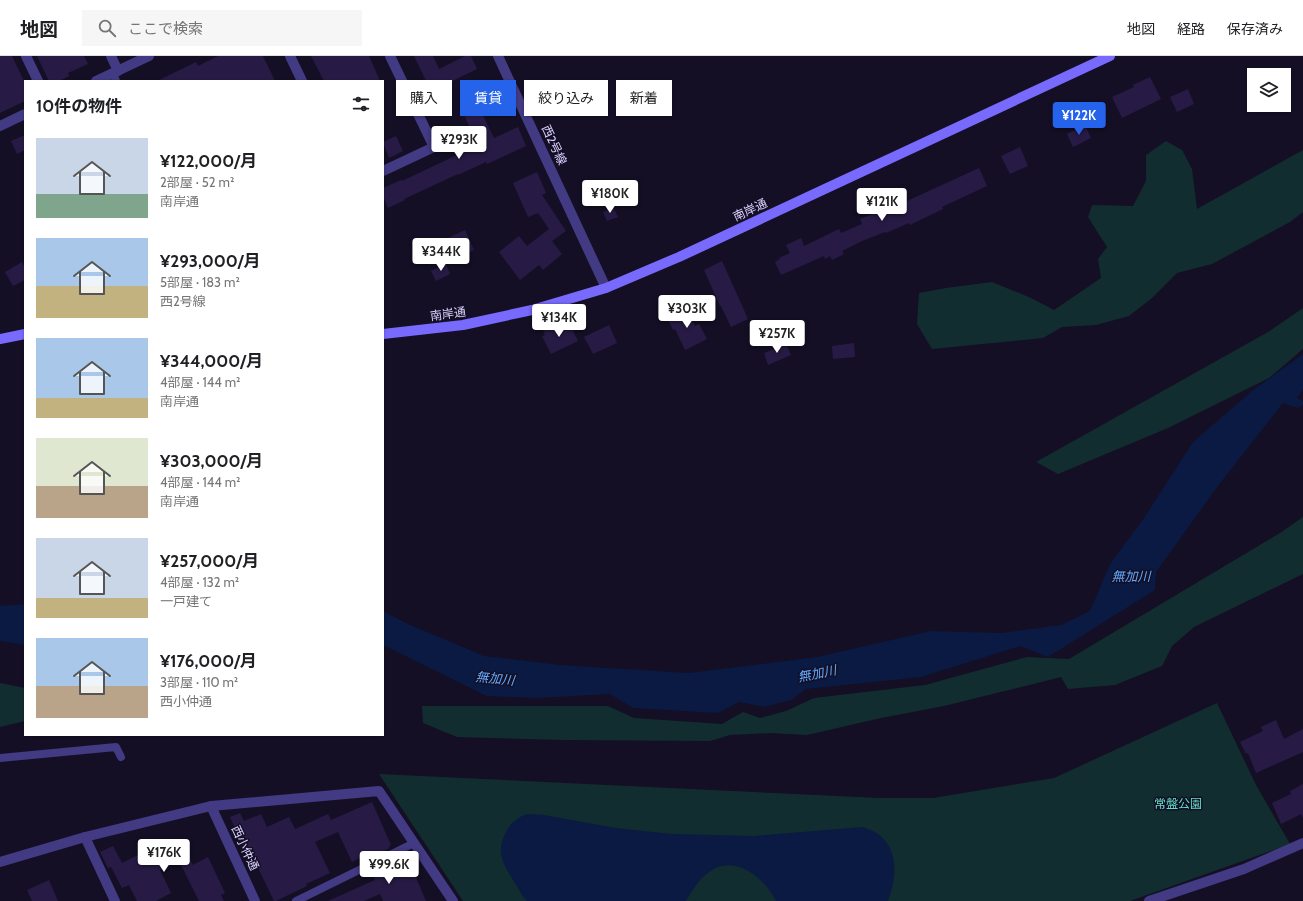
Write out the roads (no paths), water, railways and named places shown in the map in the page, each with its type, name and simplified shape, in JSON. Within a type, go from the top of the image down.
[{"type":"main road","name":"南岸通","points":[[384,334],[463,325],[532,310],[606,288],[679,257],[1110,56]]},
{"type":"main road","points":[[0,339],[24,334]]},
{"type":"street","points":[[26,56],[38,80]]},
{"type":"street","points":[[111,56],[116,75]]},
{"type":"street","points":[[99,80],[116,75],[149,56]]},
{"type":"street","points":[[290,56],[302,80]]},
{"type":"street","points":[[384,171],[434,147],[390,56]]},
{"type":"street","name":"西2号線","points":[[498,56],[606,288]]},
{"type":"street","points":[[0,126],[24,114]]},
{"type":"street","points":[[0,862],[211,806],[379,792],[453,901]]},
{"type":"street","name":"西小仲通","points":[[211,806],[255,901]]},
{"type":"street","points":[[86,838],[115,901]]},
{"type":"street","points":[[1149,901],[1244,869],[1303,843]]},
{"type":"lane","points":[[0,758],[116,747],[121,757]]},
{"type":"lane","points":[[296,901],[414,843]]},
{"type":"water","name":"無加川","points":[[1303,354],[1303,390],[1297,398],[1303,401],[1303,405],[1298,408],[1283,403],[1218,486],[1156,572],[1155,590],[1048,657],[1020,646],[921,677],[806,689],[791,700],[765,707],[739,702],[718,713],[633,708],[610,694],[537,698],[487,696],[384,645],[384,612],[408,624],[484,656],[560,665],[689,673],[817,657],[931,631],[1002,633],[1061,625],[1090,611],[1110,564],[1144,518],[1193,442],[1252,391]]},
{"type":"water","points":[[24,604],[24,645],[0,641],[0,606]]},
{"type":"water","points":[[527,814],[544,815],[616,828],[672,834],[754,836],[863,827],[878,834],[890,848],[894,865],[893,884],[888,901],[776,901],[771,892],[756,876],[738,866],[728,865],[719,867],[705,875],[696,885],[686,901],[527,901],[521,894],[506,868],[502,858],[501,847],[502,841],[509,827],[517,819]]},
{"type":"park label","name":"常盤公園","points":[[1178,804]]}]
